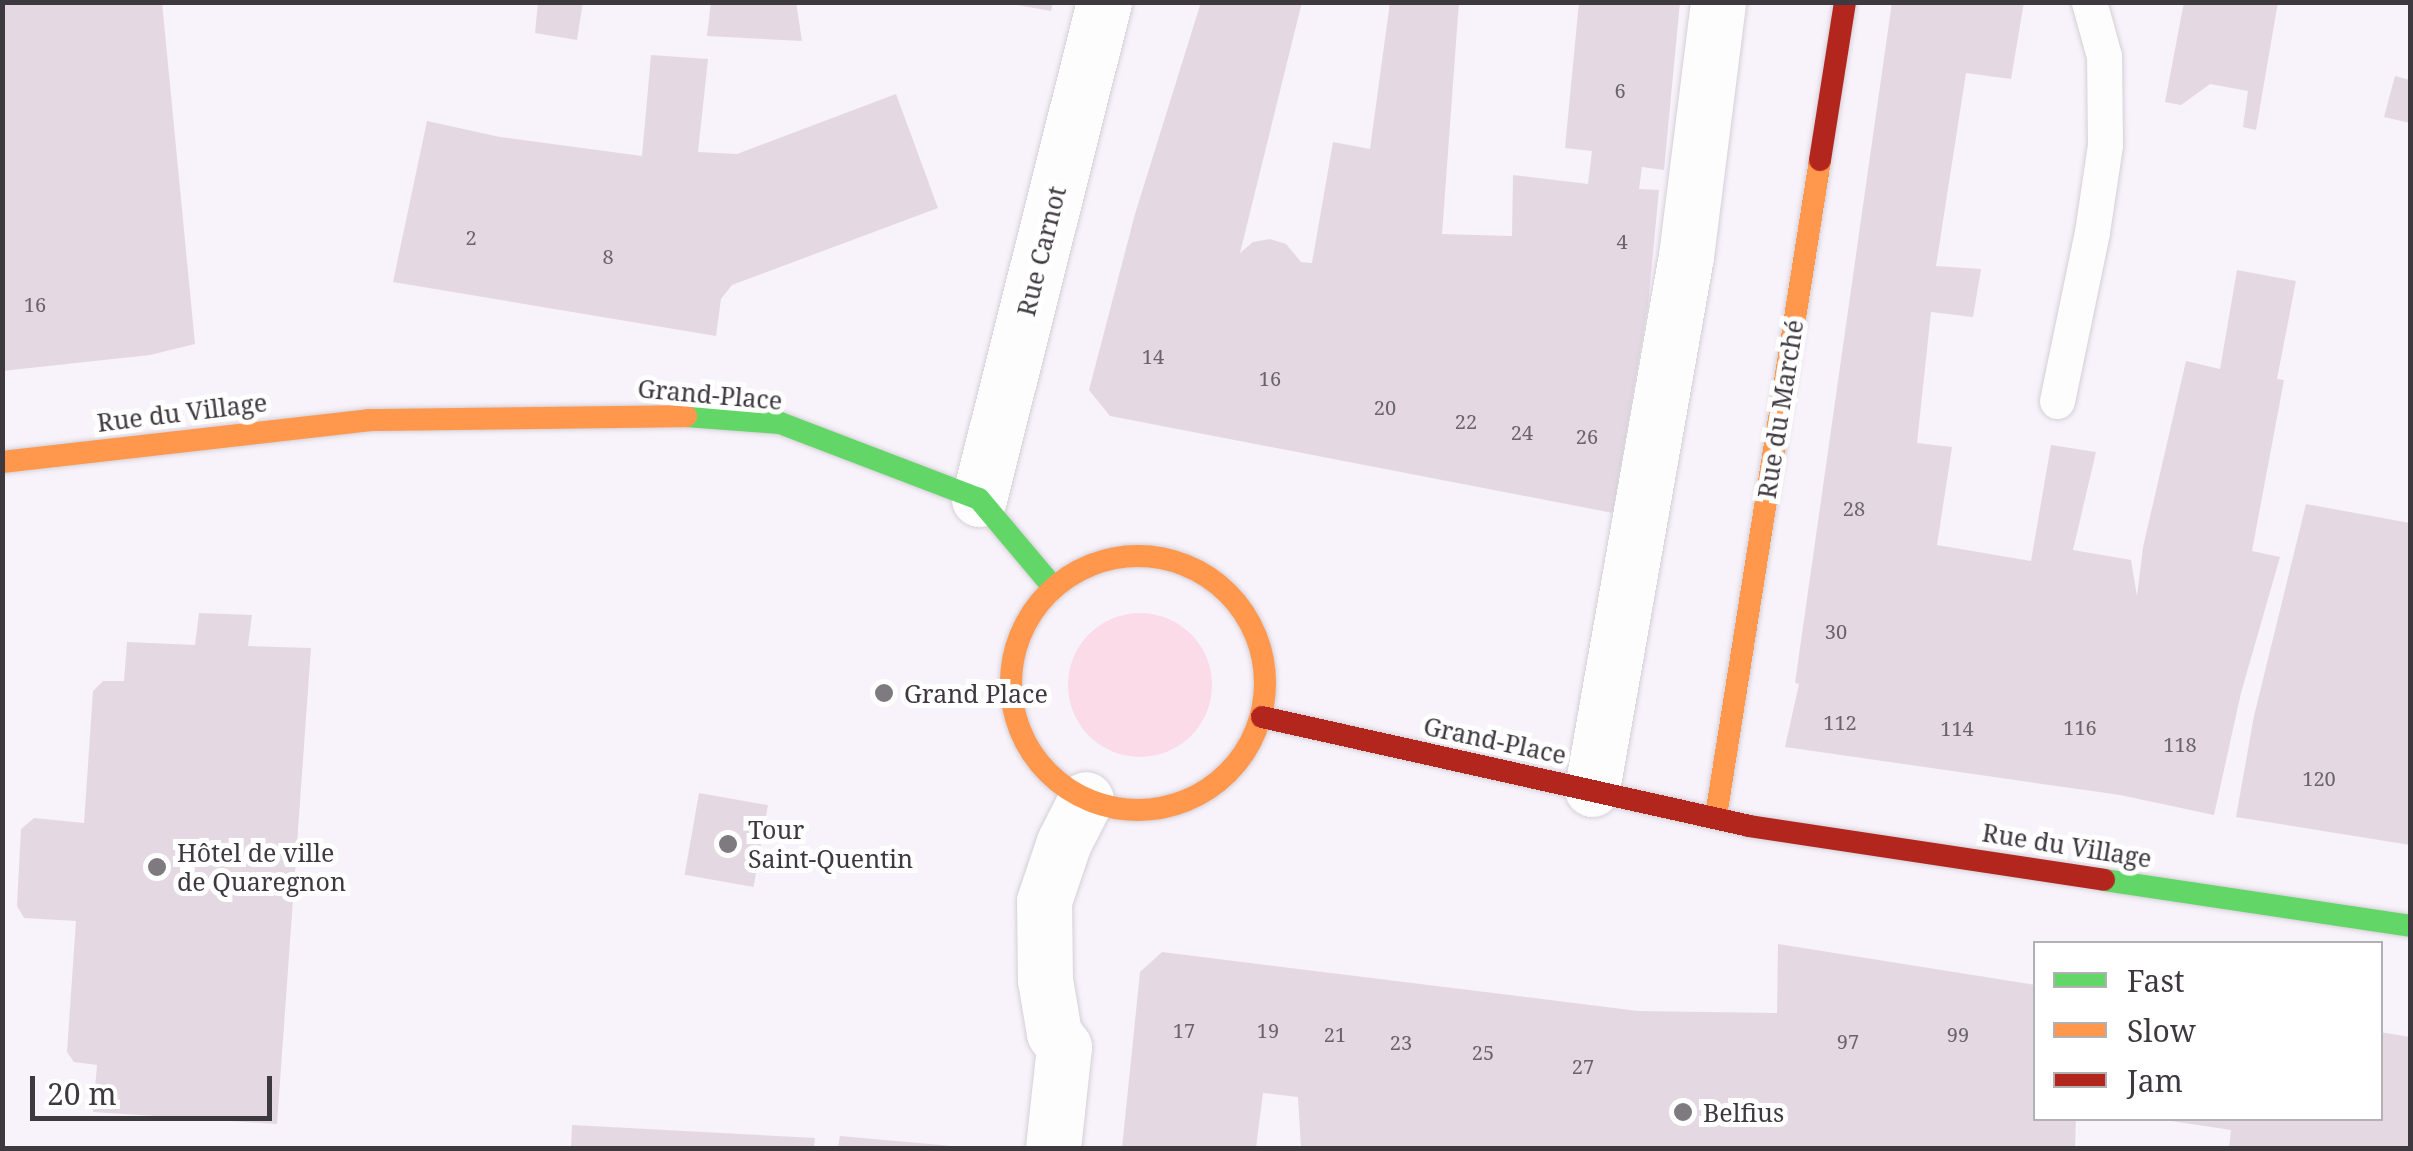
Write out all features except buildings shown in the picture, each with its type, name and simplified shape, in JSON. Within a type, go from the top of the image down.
[{"type":"street","name":"Rue Carnot","points":[[978,498],[1104,2]]},
{"type":"street","points":[[1592,789],[1686,256],[1718,2]]},
{"type":"street","name":"Rue du Marché","points":[[1716,816],[1845,2]]},
{"type":"street","name":"Grand-Place","points":[[369,420],[664,414],[780,423],[978,498],[1053,588]]},
{"type":"street","name":"Rue du Village","points":[[2,462],[369,420]]},
{"type":"street","points":[[1128,556],[1168,559],[1206,574],[1237,601],[1257,637],[1266,676],[1262,717],[1236,766],[1218,785],[1185,803],[1151,811],[1086,798],[1058,784],[1036,761],[1019,733],[1012,702],[1011,670],[1018,639],[1032,611],[1053,588],[1088,565],[1128,556]]},
{"type":"street","name":"Grand-Place","points":[[1262,717],[1716,816]]},
{"type":"street","points":[[1052,1148],[1064,1047],[1054,1033],[1045,980],[1044,901],[1064,842],[1086,798]]},
{"type":"street","name":"Rue du Village","points":[[1716,816],[1749,826],[2410,926]]},
{"type":"lane","points":[[2056,401],[2092,232],[2105,145],[2104,56],[2090,2]]},
{"type":"shaded area","points":[[1140,613],[1168,618],[1191,634],[1207,657],[1212,685],[1207,713],[1191,736],[1168,752],[1140,757],[1112,752],[1089,736],[1073,713],[1068,685],[1073,657],[1089,634],[1112,618]]},
{"type":"traffic: fast","points":[[686,416],[780,423],[979,499],[1053,587]]},
{"type":"traffic: fast","points":[[2104,880],[2410,926]]},
{"type":"traffic: slow","points":[[1716,816],[1820,160]]},
{"type":"traffic: slow","points":[[2,462],[369,420],[686,416]]},
{"type":"traffic: slow","points":[[1138,556],[1163,558],[1187,566],[1228,593],[1255,634],[1263,658],[1265,683],[1263,708],[1255,732],[1228,773],[1187,800],[1163,808],[1138,810],[1113,808],[1089,800],[1048,773],[1021,732],[1013,708],[1011,683],[1013,658],[1021,634],[1048,593],[1089,566],[1113,558],[1138,556]]},
{"type":"traffic: jam","points":[[1820,160],[1845,2]]},
{"type":"traffic: jam","points":[[1262,717],[1749,826],[2104,880]]},
{"type":"place","name":"Grand Place","points":[[884,693]]},
{"type":"place","name":"Tour Saint-Quentin","points":[[728,844]]},
{"type":"place","name":"Hôtel de ville de Quaregnon","points":[[157,867]]},
{"type":"place","name":"Belfius","points":[[1683,1112]]}]
